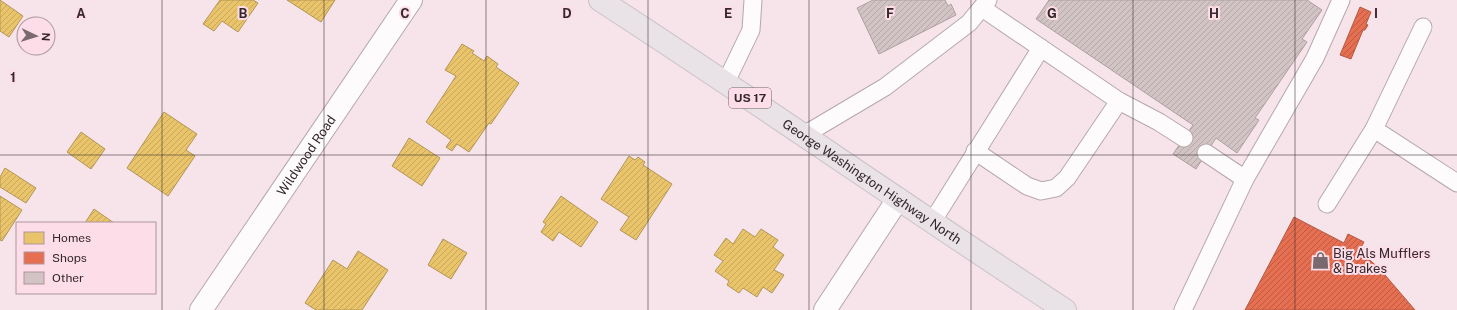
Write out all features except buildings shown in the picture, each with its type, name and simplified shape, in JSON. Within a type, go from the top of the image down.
[{"type":"main road","name":"George Washington Highway North","points":[[600,0],[726,82],[1064,310]]},
{"type":"street","name":"Wildwood Road","points":[[201,310],[411,0]]},
{"type":"street","points":[[825,310],[898,199]]},
{"type":"lane","points":[[726,82],[751,30],[753,0]]},
{"type":"lane","points":[[1183,310],[1245,179],[1315,58],[1341,0]]},
{"type":"lane","points":[[804,135],[885,86],[969,23],[985,4],[1041,48],[1119,101],[1159,122],[1184,138]]},
{"type":"lane","points":[[1328,204],[1374,129],[1423,27]]},
{"type":"lane","points":[[932,222],[975,151],[1041,48]]},
{"type":"lane","points":[[975,151],[1027,186],[1041,191],[1056,188],[1067,178],[1119,101]]},
{"type":"lane","points":[[1374,129],[1457,183]]},
{"type":"lane","points":[[1206,153],[1245,179]]},
{"type":"place","name":"Big Als Mufflers & Brakes","points":[[1320,260]]}]
